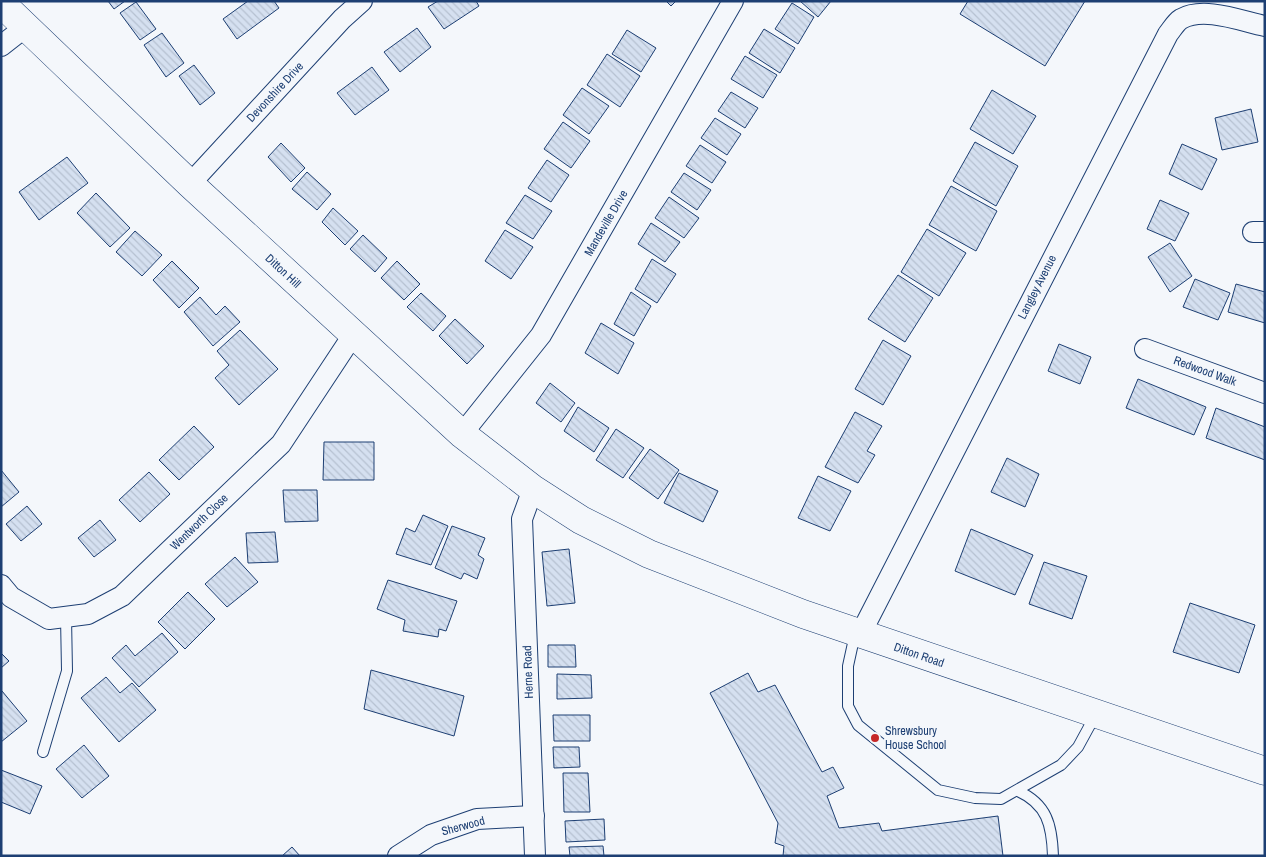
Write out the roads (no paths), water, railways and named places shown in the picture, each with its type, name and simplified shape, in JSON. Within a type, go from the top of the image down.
[{"type":"street","name":"Devonshire Drive","points":[[190,184],[342,19],[362,1]]},
{"type":"street","name":"Mandeville Drive","points":[[462,434],[541,335],[733,1]]},
{"type":"street","name":"Ditton Hill","points":[[1,3],[24,28],[190,184],[462,434],[533,490],[581,520]]},
{"type":"street","name":"Langley Avenue","points":[[857,634],[1168,34],[1180,20],[1195,8],[1208,15],[1265,26]]},
{"type":"street","points":[[1,46],[24,28]]},
{"type":"street","name":"Wentworth Close","points":[[1,585],[11,597],[48,619],[88,614],[122,596],[282,444],[353,335]]},
{"type":"street","name":"Redwood Walk","points":[[1145,348],[1265,393]]},
{"type":"street","name":"Herne Road","points":[[533,490],[522,519],[535,856]]},
{"type":"street","name":"Ditton Road","points":[[581,520],[649,554],[857,634],[1265,771]]},
{"type":"street","name":"Sherwood","points":[[398,856],[431,835],[477,819],[534,816]]},
{"type":"lane","points":[[43,752],[67,671],[66,617]]},
{"type":"lane","points":[[857,634],[848,666],[848,706],[858,725],[938,790],[975,798],[1000,799],[1018,791],[1061,765],[1078,747],[1096,714]]},
{"type":"lane","points":[[1018,791],[1031,797],[1043,810],[1049,826],[1053,856]]},
{"type":"place","name":"Shrewsbury House School","points":[[875,738]]}]
